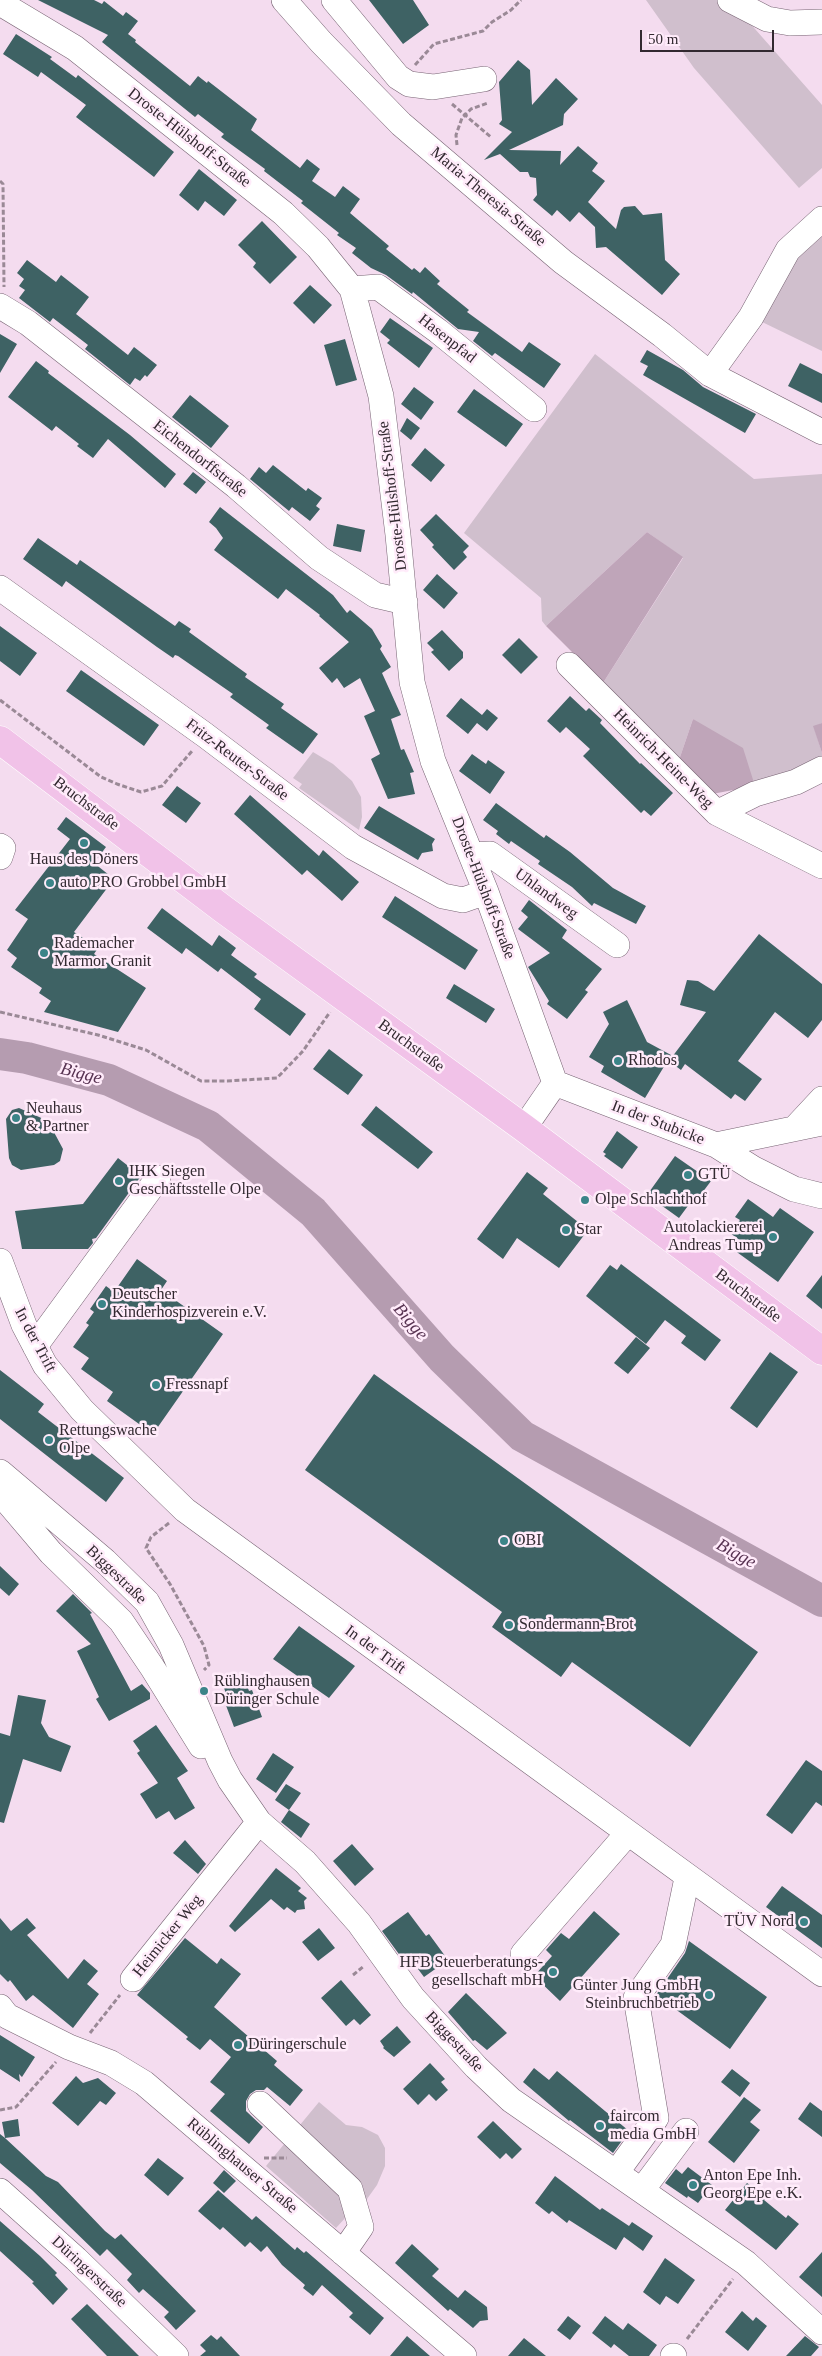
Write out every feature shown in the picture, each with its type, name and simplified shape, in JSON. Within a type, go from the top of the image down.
[{"type":"main road","name":"Bruchstraße","points":[[0,740],[341,996],[524,1128],[822,1351]]},
{"type":"street","name":"Maria-Theresia-Straße","points":[[284,0],[321,42],[401,124],[563,262],[662,335],[710,374],[822,432]]},
{"type":"street","points":[[334,0],[398,77],[409,84],[433,87],[443,85],[486,91]]},
{"type":"street","points":[[730,0],[767,19],[790,23],[822,22]]},
{"type":"street","name":"Droste-Hülshoff-Straße","points":[[0,3],[75,48],[276,207],[318,247],[352,289],[381,396],[405,602],[412,682],[432,762],[486,892],[555,1083]]},
{"type":"street","points":[[710,374],[751,317],[788,250],[822,219]]},
{"type":"street","name":"Hasenpfad","points":[[352,289],[378,287],[438,331],[534,409]]},
{"type":"street","name":"Eichendorffstraße","points":[[2,307],[28,323],[236,486],[319,558],[376,595],[405,602]]},
{"type":"street","name":"Fritz-Reuter-Straße","points":[[0,588],[205,735],[353,847],[443,896],[462,900],[486,892]]},
{"type":"street","name":"Heinrich-Heine-Weg","points":[[569,665],[717,813],[822,866]]},
{"type":"street","points":[[717,813],[755,794],[796,782],[822,769]]},
{"type":"street","points":[[0,846],[3,848],[0,857]]},
{"type":"street","name":"Uhlandweg","points":[[472,856],[490,854],[617,945]]},
{"type":"street","points":[[524,1128],[555,1083]]},
{"type":"street","name":"In der Stubicke","points":[[555,1083],[716,1145],[822,1123]]},
{"type":"street","points":[[794,1128],[822,1099]]},
{"type":"street","points":[[716,1145],[754,1169],[794,1189],[822,1196]]},
{"type":"street","points":[[35,1346],[158,1178]]},
{"type":"street","name":"In der Trift","points":[[0,1260],[24,1324],[45,1365],[82,1410],[185,1510],[687,1878],[822,1974]]},
{"type":"street","name":"Biggestraße","points":[[0,1472],[105,1560],[147,1602],[172,1645],[220,1761],[230,1780],[259,1822],[305,1862],[359,1923],[412,1998],[476,2067],[511,2100],[746,2262],[822,2332]]},
{"type":"street","name":"Biggestraße","points":[[0,1493],[51,1553],[121,1621],[152,1667],[193,1735],[203,1749],[220,1761]]},
{"type":"street","name":"Heimicker Weg","points":[[132,1979],[259,1822]]},
{"type":"street","points":[[523,1954],[628,1833]]},
{"type":"street","points":[[616,2173],[656,2118],[636,1998],[673,1945],[687,1878]]},
{"type":"street","name":"Rüblinghauser Straße","points":[[0,2007],[7,2016],[74,2049],[110,2063],[144,2083],[464,2356]]},
{"type":"street","points":[[260,2104],[350,2189],[361,2227],[343,2253]]},
{"type":"street","points":[[642,2190],[686,2131]]},
{"type":"street","name":"Düringerstraße","points":[[0,2192],[76,2259],[176,2356]]},
{"type":"path","points":[[443,85],[453,107],[492,138]]},
{"type":"path","points":[[458,149],[456,135],[460,122],[486,91]]},
{"type":"path","points":[[0,181],[3,184],[2,307]]},
{"type":"path","points":[[0,700],[101,776],[141,792],[162,786],[205,735]]},
{"type":"path","points":[[0,1012],[98,1035],[146,1050],[201,1081],[226,1081],[278,1078],[303,1051],[341,996]]},
{"type":"path","points":[[185,1510],[151,1537],[146,1548],[170,1584],[204,1646],[209,1665],[201,1675],[188,1683]]},
{"type":"path","name":"Heimicker Weg","points":[[0,2110],[16,2108],[74,2049],[132,1979]]},
{"type":"path","points":[[230,2157],[318,2160]]},
{"type":"path","points":[[674,2356],[746,2262]]},
{"type":"shaded area","points":[[646,0],[719,0],[748,21],[822,105],[822,168],[799,188],[694,68]]},
{"type":"shaded area","points":[[822,233],[822,351],[760,321],[798,253]]},
{"type":"shaded area","points":[[595,354],[754,479],[822,474],[822,723],[814,727],[822,753],[822,762],[755,786],[693,719],[679,760],[603,683],[683,558],[647,532],[546,626],[542,621],[541,598],[464,533]]},
{"type":"shaded area","points":[[647,532],[683,557],[603,683],[546,626]]},
{"type":"shaded area","points":[[693,719],[743,748],[755,786],[712,794],[679,760]]},
{"type":"shaded area","points":[[822,723],[822,753],[813,726]]},
{"type":"shaded area","points":[[313,752],[333,764],[352,781],[361,797],[362,817],[359,830],[299,788],[302,784],[293,778]]},
{"type":"shaded area","points":[[319,2102],[346,2125],[362,2127],[378,2135],[385,2148],[385,2166],[377,2185],[362,2206],[347,2216],[336,2228],[266,2166]]},
{"type":"building","points":[[38,0],[94,0],[102,4],[104,1],[123,16],[126,12],[138,21],[128,34],[136,40],[135,42],[190,86],[198,76],[207,83],[208,81],[257,119],[251,130],[300,168],[307,159],[320,169],[312,181],[335,197],[343,186],[360,199],[350,213],[389,246],[386,249],[412,270],[414,268],[420,273],[425,267],[440,281],[437,284],[469,310],[467,312],[522,352],[529,342],[561,364],[544,388],[495,353],[492,356],[473,341],[479,332],[458,329],[413,292],[412,294],[386,275],[371,268],[352,253],[356,248],[337,235],[339,233],[301,203],[303,201],[264,171],[265,169],[221,137],[224,134],[198,114],[195,117],[102,42],[108,35]]},
{"type":"building","points":[[369,0],[413,0],[429,25],[403,44]]},
{"type":"building","points":[[16,34],[52,57],[50,59],[76,78],[78,75],[174,152],[154,177],[76,117],[86,105],[41,72],[38,77],[3,54]]},
{"type":"building","points":[[518,60],[530,70],[532,105],[556,78],[578,99],[564,114],[563,125],[509,150],[561,151],[560,165],[578,146],[598,163],[592,171],[605,181],[588,202],[616,229],[621,210],[624,207],[635,206],[643,215],[662,213],[665,260],[680,274],[662,295],[606,247],[596,248],[595,227],[579,212],[570,222],[557,210],[552,216],[533,200],[537,195],[536,178],[530,177],[528,172],[520,172],[500,154],[484,160],[512,132],[499,124],[502,120],[499,82]]},
{"type":"building","points":[[199,169],[237,200],[224,216],[205,201],[198,211],[179,195]]},
{"type":"building","points":[[262,221],[297,257],[270,284],[253,267],[256,263],[238,245]]},
{"type":"building","points":[[27,260],[56,282],[61,275],[89,297],[76,314],[128,355],[134,347],[157,365],[147,377],[145,375],[140,381],[135,378],[130,385],[85,349],[88,345],[53,318],[50,322],[19,298],[25,290],[19,286],[24,279],[17,273]]},
{"type":"building","points":[[310,285],[332,305],[314,324],[293,303]]},
{"type":"building","points":[[390,318],[433,348],[419,368],[387,343],[390,340],[380,332]]},
{"type":"building","points":[[0,334],[17,344],[0,373]]},
{"type":"building","points":[[345,339],[357,380],[336,386],[324,345]]},
{"type":"building","points":[[647,350],[683,370],[703,387],[756,414],[745,433],[643,375],[648,366],[640,362]]},
{"type":"building","points":[[36,361],[49,371],[48,373],[130,435],[176,474],[165,488],[108,439],[93,458],[56,426],[52,431],[8,397]]},
{"type":"building","points":[[800,363],[822,374],[822,403],[788,386]]},
{"type":"building","points":[[414,387],[434,402],[421,420],[401,404]]},
{"type":"building","points":[[474,389],[523,424],[506,447],[457,412]]},
{"type":"building","points":[[190,395],[229,426],[211,448],[172,417]]},
{"type":"building","points":[[407,418],[420,428],[411,440],[400,431]]},
{"type":"building","points":[[425,448],[445,465],[431,482],[411,465]]},
{"type":"building","points":[[273,465],[306,491],[308,488],[322,498],[316,506],[320,509],[310,521],[292,507],[289,511],[250,479],[259,467],[266,473]]},
{"type":"building","points":[[193,472],[206,482],[196,494],[183,484]]},
{"type":"building","points":[[220,507],[333,595],[347,613],[350,610],[372,629],[382,646],[380,649],[391,667],[382,673],[401,715],[391,719],[401,750],[404,749],[414,772],[410,773],[415,794],[388,799],[371,759],[380,754],[364,716],[375,711],[360,678],[344,688],[337,678],[332,683],[319,668],[349,642],[320,615],[286,589],[278,599],[214,550],[223,538],[209,522]]},
{"type":"building","points":[[436,514],[469,546],[463,552],[467,557],[454,570],[432,547],[434,545],[420,530]]},
{"type":"building","points":[[337,524],[365,530],[361,552],[333,546]]},
{"type":"building","points":[[38,538],[77,565],[80,560],[175,626],[179,621],[191,629],[189,632],[247,674],[245,677],[284,704],[281,708],[318,734],[303,754],[266,728],[269,725],[230,697],[233,694],[178,656],[175,655],[173,658],[66,581],[62,587],[23,559]]},
{"type":"building","points":[[437,574],[458,593],[444,609],[423,590]]},
{"type":"building","points":[[0,626],[37,653],[20,676],[0,661]]},
{"type":"building","points":[[442,630],[463,652],[463,658],[449,671],[431,652],[434,650],[427,643]]},
{"type":"building","points":[[519,638],[538,657],[521,674],[502,655]]},
{"type":"building","points":[[81,670],[159,725],[144,746],[66,691]]},
{"type":"building","points":[[570,696],[586,711],[589,708],[602,720],[600,723],[640,764],[673,793],[651,816],[644,810],[641,813],[583,756],[590,749],[566,727],[560,733],[547,721]]},
{"type":"building","points":[[461,698],[482,715],[487,709],[498,718],[487,731],[477,723],[468,734],[446,716]]},
{"type":"building","points":[[472,754],[486,764],[488,760],[505,772],[490,794],[459,771]]},
{"type":"building","points":[[177,786],[201,803],[186,823],[162,805]]},
{"type":"building","points":[[250,795],[319,856],[323,850],[359,882],[342,901],[307,870],[302,875],[234,814]]},
{"type":"building","points":[[496,803],[544,838],[546,835],[570,852],[613,888],[646,906],[636,924],[594,903],[592,906],[572,887],[538,864],[540,861],[511,841],[509,844],[496,834],[498,831],[483,820]]},
{"type":"building","points":[[379,806],[435,839],[432,844],[433,851],[422,853],[418,860],[364,828]]},
{"type":"building","points":[[66,817],[106,847],[94,863],[114,879],[74,932],[98,948],[94,954],[146,988],[118,1032],[44,1012],[51,1001],[39,993],[42,988],[11,967],[17,958],[7,950],[28,919],[15,910],[70,839],[57,829]]},
{"type":"building","points":[[395,896],[478,950],[465,970],[382,917]]},
{"type":"building","points":[[529,900],[567,930],[562,938],[602,969],[585,990],[588,992],[567,1019],[547,1004],[549,1001],[528,967],[550,953],[518,929],[528,917],[521,911]]},
{"type":"building","points":[[162,908],[212,946],[219,935],[236,948],[231,955],[257,974],[254,977],[306,1014],[290,1036],[254,1009],[261,999],[221,968],[218,972],[186,948],[182,954],[147,928]]},
{"type":"building","points":[[759,934],[822,984],[822,1020],[808,1038],[775,1012],[738,1061],[762,1079],[745,1101],[735,1094],[731,1099],[685,1064],[681,1070],[669,1061],[706,1012],[680,1005],[687,980],[698,981],[714,991]]},
{"type":"building","points":[[454,984],[495,1009],[486,1023],[446,998]]},
{"type":"building","points":[[627,1000],[647,1042],[671,1055],[645,1098],[601,1072],[604,1066],[589,1057],[609,1024],[603,1012]]},
{"type":"building","points":[[329,1049],[363,1075],[348,1095],[313,1069]]},
{"type":"building","points":[[376,1106],[433,1152],[418,1169],[361,1125]]},
{"type":"building","points":[[19,1108],[48,1121],[63,1149],[60,1161],[54,1165],[21,1170],[12,1165],[9,1158],[6,1119],[12,1110]]},
{"type":"building","points":[[617,1131],[638,1147],[622,1169],[604,1156],[606,1154],[603,1152]]},
{"type":"building","points":[[675,1156],[711,1181],[699,1197],[696,1195],[679,1218],[647,1195]]},
{"type":"building","points":[[118,1158],[141,1176],[96,1238],[92,1239],[93,1243],[88,1249],[22,1249],[15,1211],[83,1204]]},
{"type":"building","points":[[527,1172],[548,1188],[543,1194],[588,1230],[559,1268],[517,1238],[503,1259],[477,1239]]},
{"type":"building","name":"Autolackiererei Andreas Tump","points":[[748,1199],[773,1217],[780,1208],[814,1232],[778,1282],[734,1250],[741,1241],[730,1233],[740,1220],[735,1217]]},
{"type":"building","points":[[137,1259],[167,1281],[161,1290],[223,1334],[153,1434],[107,1401],[113,1392],[81,1369],[89,1358],[73,1347],[89,1325],[86,1323],[94,1312],[90,1309],[106,1286],[114,1292]]},
{"type":"building","points":[[621,1264],[721,1340],[705,1361],[681,1343],[686,1336],[665,1320],[646,1344],[586,1296],[610,1265],[617,1270]]},
{"type":"building","points":[[822,1275],[822,1309],[806,1296]]},
{"type":"building","points":[[636,1337],[650,1348],[628,1374],[614,1363]]},
{"type":"building","points":[[770,1352],[798,1372],[757,1428],[730,1408]]},
{"type":"building","name":"Rettungswache Olpe","points":[[0,1370],[44,1404],[38,1412],[124,1478],[106,1502],[0,1419]]},
{"type":"building","name":"OBI","points":[[374,1374],[758,1652],[690,1747],[572,1662],[561,1677],[492,1627],[502,1612],[305,1470]]},
{"type":"building","points":[[0,1566],[19,1584],[9,1596],[0,1588]]},
{"type":"building","points":[[73,1594],[92,1613],[90,1614],[131,1691],[142,1684],[150,1693],[150,1699],[109,1721],[96,1699],[99,1697],[77,1651],[91,1644],[56,1611]]},
{"type":"building","points":[[299,1626],[355,1666],[329,1698],[273,1659]]},
{"type":"building","points":[[245,1680],[249,1691],[252,1690],[262,1717],[234,1727],[224,1700],[228,1699],[224,1688]]},
{"type":"building","points":[[18,1695],[46,1700],[41,1723],[49,1737],[71,1746],[61,1772],[23,1759],[4,1823],[0,1822],[0,1733],[10,1736]]},
{"type":"building","points":[[156,1725],[188,1771],[177,1778],[195,1808],[175,1820],[169,1811],[156,1819],[140,1794],[158,1783],[137,1753],[140,1751],[133,1741]]},
{"type":"building","points":[[273,1753],[294,1767],[276,1793],[256,1779]]},
{"type":"building","points":[[806,1760],[822,1771],[822,1806],[816,1802],[792,1834],[766,1815]]},
{"type":"building","points":[[286,1784],[301,1793],[289,1810],[275,1800]]},
{"type":"building","points":[[289,1810],[310,1824],[301,1838],[281,1822]]},
{"type":"building","points":[[185,1840],[206,1864],[198,1874],[173,1853]]},
{"type":"building","points":[[352,1844],[374,1869],[355,1886],[333,1861]]},
{"type":"building","points":[[276,1868],[301,1888],[298,1891],[307,1898],[304,1901],[305,1909],[297,1910],[295,1913],[287,1907],[284,1910],[271,1899],[235,1932],[229,1926]]},
{"type":"building","name":"TÜV Nord","points":[[782,1886],[822,1915],[822,1948],[766,1907]]},
{"type":"building","points":[[594,1911],[620,1934],[560,2001],[534,1976],[552,1956],[546,1950],[561,1933],[569,1939]]},
{"type":"building","points":[[408,1912],[426,1936],[429,1934],[448,1960],[424,1977],[409,1957],[404,1961],[382,1931]]},
{"type":"building","points":[[0,1918],[11,1931],[27,1918],[36,1928],[27,1935],[68,1979],[84,1959],[98,1971],[87,1984],[99,1994],[73,2028],[33,1995],[26,2001],[10,1980],[8,1982],[0,1974]]},
{"type":"building","points":[[319,1928],[335,1948],[318,1961],[302,1942]]},
{"type":"building","name":"Düringerschule","points":[[185,1938],[217,1964],[221,1958],[241,1974],[214,2007],[277,2061],[274,2065],[303,2090],[290,2106],[267,2087],[264,2090],[256,2090],[250,2094],[246,2101],[246,2111],[263,2127],[249,2144],[210,2111],[225,2094],[210,2082],[231,2057],[210,2039],[200,2050],[186,2039],[188,2037],[137,1995]]},
{"type":"building","name":"Günter Jung GmbH Steinbruchbetrieb","points":[[689,1941],[767,1997],[730,2049],[656,1995],[685,1953]]},
{"type":"building","points":[[341,1980],[371,2015],[360,2025],[354,2019],[346,2026],[321,1998]]},
{"type":"building","points":[[466,1993],[507,2033],[487,2050],[475,2040],[473,2041],[448,2012]]},
{"type":"building","points":[[397,2026],[411,2042],[394,2057],[383,2048],[380,2041]]},
{"type":"building","points":[[0,2035],[35,2057],[22,2077],[19,2074],[20,2082],[0,2069]]},
{"type":"building","points":[[430,2063],[445,2079],[441,2082],[448,2090],[436,2101],[429,2094],[418,2105],[403,2089]]},
{"type":"building","points":[[534,2068],[549,2080],[557,2071],[629,2131],[613,2153],[569,2121],[523,2082]]},
{"type":"building","points":[[732,2069],[750,2083],[740,2097],[721,2082]]},
{"type":"building","points":[[76,2076],[83,2083],[98,2078],[116,2093],[106,2105],[100,2101],[78,2126],[52,2103]]},
{"type":"building","points":[[744,2097],[761,2110],[750,2122],[760,2130],[734,2163],[708,2142]]},
{"type":"building","points":[[810,2102],[822,2111],[822,2137],[798,2119]]},
{"type":"building","points":[[18,2119],[20,2136],[5,2138],[2,2122]]},
{"type":"building","points":[[493,2121],[522,2149],[512,2159],[506,2153],[500,2159],[477,2137]]},
{"type":"building","points":[[0,2134],[46,2176],[58,2182],[105,2231],[115,2239],[121,2234],[196,2311],[176,2330],[164,2317],[169,2312],[143,2289],[139,2293],[127,2280],[132,2274],[107,2249],[100,2256],[32,2190],[0,2163]]},
{"type":"building","points":[[158,2158],[184,2178],[168,2196],[144,2175]]},
{"type":"building","name":"Anton Epe Inh. Georg Epe e.K.","points":[[688,2167],[712,2185],[698,2203],[665,2183],[676,2169],[682,2174]]},
{"type":"building","points":[[224,2170],[236,2181],[224,2193],[213,2183]]},
{"type":"building","points":[[555,2176],[600,2210],[602,2208],[629,2226],[632,2222],[653,2236],[643,2251],[624,2237],[616,2250],[569,2220],[567,2223],[552,2211],[549,2214],[535,2203]]},
{"type":"building","points":[[747,2183],[766,2197],[764,2200],[786,2218],[788,2215],[799,2224],[776,2250],[725,2210]]},
{"type":"building","points":[[218,2190],[252,2220],[256,2216],[295,2250],[297,2247],[304,2253],[306,2251],[384,2318],[370,2335],[349,2317],[353,2313],[322,2285],[313,2296],[303,2288],[305,2285],[282,2265],[267,2246],[261,2252],[250,2242],[245,2247],[223,2227],[220,2230],[198,2211]]},
{"type":"building","points":[[0,2221],[57,2273],[55,2275],[68,2289],[53,2305],[32,2283],[34,2282],[0,2251]]},
{"type":"building","points":[[412,2244],[439,2269],[432,2276],[458,2298],[465,2290],[487,2307],[488,2320],[480,2321],[473,2328],[450,2309],[448,2311],[395,2263]]},
{"type":"building","points":[[822,2252],[822,2297],[799,2277]]},
{"type":"building","points":[[665,2258],[695,2280],[678,2304],[666,2296],[660,2305],[643,2292]]},
{"type":"building","points":[[87,2304],[139,2356],[107,2356],[71,2319]]},
{"type":"building","points":[[742,2311],[753,2321],[756,2317],[767,2326],[748,2351],[725,2332]]},
{"type":"building","points":[[568,2316],[581,2326],[570,2340],[557,2330]]},
{"type":"building","points":[[605,2316],[623,2330],[628,2323],[657,2345],[649,2356],[629,2356],[614,2344],[611,2348],[592,2333]]},
{"type":"building","points":[[211,2335],[217,2340],[221,2336],[240,2356],[200,2356],[206,2351],[200,2345]]},
{"type":"building","points":[[407,2336],[430,2356],[390,2356]]},
{"type":"building","points":[[805,2336],[819,2347],[811,2356],[786,2356]]},
{"type":"building","points":[[524,2338],[546,2356],[508,2356]]},
{"type":"waterway","name":"Bigge","points":[[0,1054],[27,1058],[109,1080],[208,1126],[313,1212],[442,1358],[522,1436],[822,1601]]},
{"type":"place","name":"Haus des Döners","points":[[84,843]]},
{"type":"place","name":"auto PRO Grobbel GmbH","points":[[50,883]]},
{"type":"place","name":"Rademacher Marmor Granit","points":[[44,953]]},
{"type":"place","name":"Rhodos","points":[[618,1061]]},
{"type":"place","name":"Neuhaus & Partner","points":[[16,1118]]},
{"type":"place","name":"GTÜ","points":[[688,1175]]},
{"type":"place","name":"IHK Siegen Geschäftsstelle Olpe","points":[[119,1181]]},
{"type":"place","name":"Olpe Schlachthof","points":[[585,1200]]},
{"type":"place","name":"Star","points":[[566,1230]]},
{"type":"place","name":"Autolackiererei Andreas Tump","points":[[773,1237]]},
{"type":"place","name":"Deutscher Kinderhospizverein e.V.","points":[[102,1304]]},
{"type":"place","name":"Fressnapf","points":[[156,1385]]},
{"type":"place","name":"Rettungswache Olpe","points":[[49,1440]]},
{"type":"place","name":"OBI","points":[[504,1541]]},
{"type":"place","name":"Sondermann-Brot","points":[[509,1625]]},
{"type":"place","name":"Rüblinghausen Düringer Schule","points":[[204,1691]]},
{"type":"place","name":"TÜV Nord","points":[[804,1922]]},
{"type":"place","name":"HFB Steuerberatungs- gesellschaft mbH","points":[[553,1972]]},
{"type":"place","name":"Günter Jung GmbH Steinbruchbetrieb","points":[[709,1995]]},
{"type":"place","name":"Düringerschule","points":[[238,2045]]},
{"type":"place","name":"faircom media GmbH","points":[[600,2126]]},
{"type":"place","name":"Anton Epe Inh. Georg Epe e.K.","points":[[693,2185]]}]
